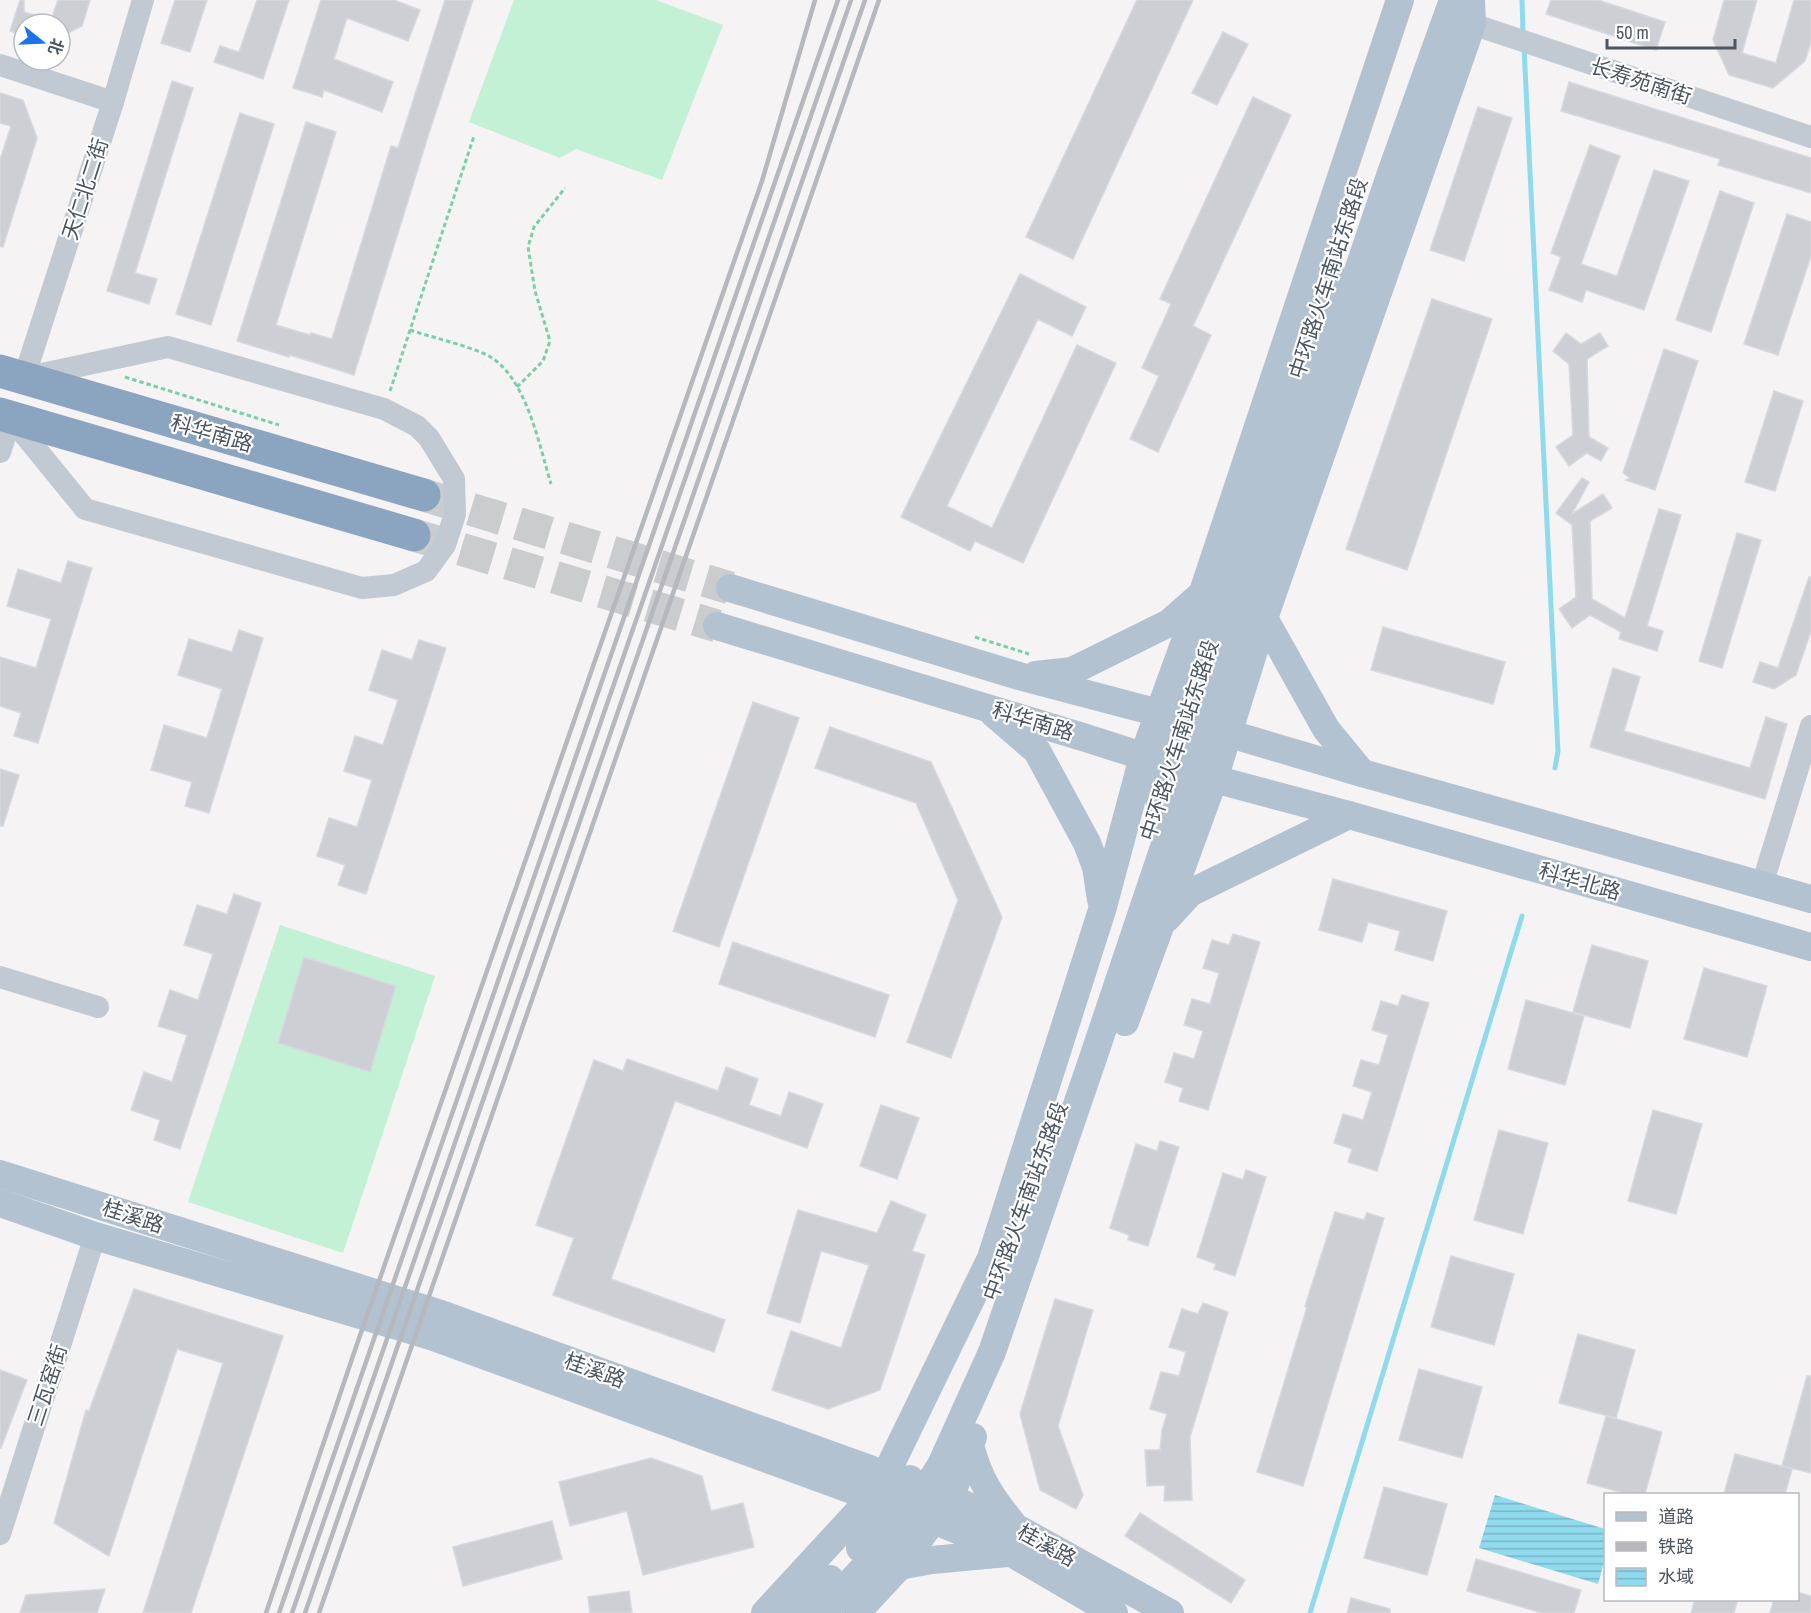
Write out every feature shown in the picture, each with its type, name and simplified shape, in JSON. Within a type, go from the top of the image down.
[{"type":"highway","name":"科华南路","points":[[8,372],[424,495]]},
{"type":"highway","name":"科华南路","points":[[4,416],[414,535]]},
{"type":"main road","points":[[765,1613],[871,1498],[886,1474],[991,1258],[1103,908],[1143,757],[1203,592],[1400,0]]},
{"type":"main road","name":"中环路火车南站东路段","points":[[928,1468],[931,1444],[974,1344],[1077,1056],[1418,0]]},
{"type":"main road","name":"中环路火车南站东路段","points":[[928,1468],[996,1341],[1391,173],[1453,0]]},
{"type":"main road","points":[[856,1613],[899,1566],[942,1509],[970,1445],[1214,779],[1264,618],[1471,12]]},
{"type":"main road","name":"科华南路","points":[[730,588],[1019,676],[1159,713],[1362,773]]},
{"type":"main road","points":[[1019,676],[1072,671],[1169,623],[1203,592]]},
{"type":"main road","points":[[1264,618],[1326,729],[1362,773],[1811,899]]},
{"type":"main road","name":"科华南路","points":[[717,626],[1214,779],[1349,815]]},
{"type":"main road","points":[[986,707],[1037,751],[1088,843],[1096,867],[1103,908]]},
{"type":"main road","points":[[1161,926],[1190,893],[1349,815]]},
{"type":"main road","name":"科华北路","points":[[1349,815],[1811,947]]},
{"type":"main road","name":"桂溪路","points":[[0,1174],[438,1313],[886,1474],[942,1509],[1013,1539],[1170,1613]]},
{"type":"main road","name":"桂溪路","points":[[0,1203],[95,1236],[431,1336],[871,1498],[942,1509]]},
{"type":"main road","points":[[899,1566],[1013,1539],[975,1467],[970,1445]]},
{"type":"main road","points":[[796,1613],[863,1545],[928,1468]]},
{"type":"main road","points":[[822,1613],[901,1528],[928,1468]]},
{"type":"main road","name":"桂溪路","points":[[1013,1539],[1114,1613]]},
{"type":"street","name":"天仁北二街","points":[[8,372],[113,102],[143,0]]},
{"type":"street","name":"长寿苑南街","points":[[1471,12],[1512,38],[1811,137]]},
{"type":"street","points":[[0,65],[113,102]]},
{"type":"street","points":[[4,416],[85,509],[362,588],[394,585],[426,571],[445,545],[455,514],[454,478],[429,438],[417,426],[384,409],[168,347],[8,372]]},
{"type":"street","points":[[0,452],[4,416]]},
{"type":"street","points":[[1762,885],[1811,726]]},
{"type":"street","points":[[0,977],[98,1007]]},
{"type":"street","name":"三瓦窑街","points":[[0,1534],[95,1236]]},
{"type":"path","points":[[384,409],[474,136]]},
{"type":"path","points":[[517,387],[543,361],[550,341],[535,291],[528,247],[534,227],[565,188]]},
{"type":"path","points":[[410,330],[485,354],[499,363],[517,387],[530,415],[551,484]]},
{"type":"green space","points":[[514,0],[656,0],[723,25],[662,180],[576,149],[560,158],[469,122]]},
{"type":"green space","points":[[280,925],[435,976],[343,1253],[188,1202]]},
{"type":"water","points":[[1495,1495],[1604,1529],[1604,1562],[1598,1584],[1479,1548]]},
{"type":"building","points":[[20,0],[24,0],[24,12],[16,12]]},
{"type":"building","points":[[58,0],[90,0],[82,26],[72,31],[72,12],[54,12]]},
{"type":"building","points":[[175,0],[207,0],[190,52],[161,43]]},
{"type":"building","points":[[257,0],[289,0],[263,79],[214,62],[220,46],[239,52]]},
{"type":"building","points":[[321,0],[394,0],[420,10],[408,41],[347,18],[334,59],[393,82],[382,112],[324,90],[322,97],[293,88]]},
{"type":"building","points":[[445,0],[473,0],[354,375],[237,341],[306,122],[336,132],[276,325],[332,339],[391,146],[398,148]]},
{"type":"building","points":[[1137,0],[1193,0],[1073,259],[1026,237]]},
{"type":"building","points":[[1551,0],[1598,0],[1665,22],[1656,50],[1546,14]]},
{"type":"building","points":[[1724,0],[1757,0],[1742,53],[1776,63],[1794,0],[1811,0],[1811,42],[1805,61],[1773,88],[1729,75],[1713,40]]},
{"type":"building","points":[[1223,32],[1248,44],[1217,105],[1192,93]]},
{"type":"building","points":[[172,81],[193,88],[135,273],[157,279],[149,304],[107,291]]},
{"type":"building","points":[[1569,82],[1811,158],[1811,193],[1718,165],[1720,159],[1561,111]]},
{"type":"building","points":[[0,93],[23,100],[37,138],[3,247],[0,246],[0,160],[11,126],[0,123]]},
{"type":"building","points":[[1253,97],[1291,115],[1193,326],[1211,335],[1158,452],[1130,439],[1159,376],[1142,368],[1171,304],[1160,299]]},
{"type":"building","points":[[1478,107],[1512,118],[1464,261],[1430,250]]},
{"type":"building","points":[[240,113],[274,124],[211,325],[176,314]]},
{"type":"building","points":[[1590,145],[1620,156],[1581,264],[1617,276],[1654,170],[1689,181],[1644,310],[1586,290],[1582,302],[1549,290],[1561,257],[1551,253]]},
{"type":"building","points":[[1720,191],[1754,203],[1711,332],[1676,320]]},
{"type":"building","points":[[1787,214],[1811,222],[1811,256],[1778,355],[1744,344]]},
{"type":"building","points":[[1020,274],[1086,307],[1072,336],[1038,319],[947,506],[992,528],[1077,345],[1116,363],[1023,563],[975,541],[970,551],[901,517]]},
{"type":"building","points":[[1432,299],[1492,319],[1407,570],[1346,549]]},
{"type":"building","points":[[1566,333],[1581,344],[1600,333],[1608,346],[1587,359],[1589,437],[1608,448],[1601,461],[1587,453],[1569,466],[1556,447],[1573,435],[1569,364],[1553,351]]},
{"type":"building","points":[[1664,349],[1698,361],[1655,490],[1626,480],[1630,478],[1623,473]]},
{"type":"building","points":[[1774,391],[1803,401],[1775,491],[1745,482]]},
{"type":"building","points":[[1582,478],[1589,482],[1572,514],[1603,494],[1612,508],[1590,521],[1592,599],[1625,618],[1659,509],[1681,515],[1647,626],[1663,631],[1657,651],[1619,639],[1621,632],[1590,615],[1572,628],[1559,609],[1576,597],[1572,525],[1556,513]]},
{"type":"building","points":[[1737,533],[1761,540],[1722,668],[1699,661]]},
{"type":"building","points":[[68,561],[92,568],[38,743],[14,736],[21,713],[0,706],[0,657],[36,668],[51,619],[7,606],[18,569],[61,583]]},
{"type":"building","points":[[1809,577],[1811,577],[1811,631],[1796,675],[1774,689],[1753,682],[1760,662],[1778,668]]},
{"type":"building","points":[[1383,627],[1505,662],[1493,704],[1371,670]]},
{"type":"building","points":[[239,630],[263,638],[209,813],[185,806],[192,782],[151,770],[164,725],[207,738],[222,689],[178,675],[189,639],[232,652]]},
{"type":"building","points":[[419,640],[446,648],[366,894],[338,885],[345,865],[317,856],[329,818],[357,827],[372,780],[344,771],[355,736],[383,745],[398,700],[369,690],[382,650],[412,660]]},
{"type":"building","points":[[1613,668],[1640,677],[1624,731],[1750,768],[1766,717],[1787,724],[1765,799],[1590,747]]},
{"type":"building","points":[[753,702],[799,718],[719,947],[673,931]]},
{"type":"building","points":[[830,727],[931,762],[1002,917],[951,1058],[907,1042],[958,900],[916,803],[815,768]]},
{"type":"building","points":[[0,769],[19,775],[3,826],[0,826]]},
{"type":"building","points":[[1333,879],[1447,911],[1433,961],[1395,950],[1400,931],[1368,922],[1362,942],[1319,930]]},
{"type":"building","points":[[234,894],[261,903],[180,1149],[154,1140],[160,1120],[131,1110],[144,1072],[172,1082],[187,1035],[158,1026],[170,990],[198,1000],[213,954],[184,945],[197,905],[227,914]]},
{"type":"building","points":[[1233,934],[1260,942],[1208,1110],[1179,1101],[1183,1088],[1165,1082],[1174,1053],[1194,1059],[1203,1031],[1184,1025],[1192,999],[1210,1004],[1219,973],[1203,968],[1212,940],[1229,945]]},
{"type":"building","points":[[733,942],[889,995],[875,1037],[719,984]]},
{"type":"building","points":[[1592,945],[1648,961],[1630,1028],[1573,1012]]},
{"type":"building","points":[[304,957],[396,986],[370,1072],[278,1043]]},
{"type":"building","points":[[1704,968],[1767,986],[1747,1057],[1684,1039]]},
{"type":"building","points":[[1402,995],[1429,1003],[1377,1171],[1348,1162],[1352,1149],[1334,1143],[1343,1114],[1363,1120],[1372,1092],[1353,1086],[1361,1060],[1379,1065],[1388,1035],[1372,1030],[1381,1001],[1398,1006]]},
{"type":"building","points":[[1526,1000],[1584,1016],[1565,1085],[1508,1069]]},
{"type":"building","points":[[627,1059],[718,1091],[726,1067],[758,1079],[749,1105],[781,1116],[789,1092],[823,1104],[807,1148],[675,1101],[611,1279],[725,1320],[714,1352],[553,1295],[574,1238],[536,1225],[594,1060],[623,1071]]},
{"type":"building","points":[[881,1105],[919,1118],[897,1179],[860,1166]]},
{"type":"building","points":[[1653,1110],[1702,1124],[1676,1214],[1628,1201]]},
{"type":"building","points":[[1499,1130],[1548,1143],[1523,1234],[1474,1220]]},
{"type":"building","points":[[1160,1141],[1179,1147],[1148,1246],[1128,1240],[1129,1235],[1110,1228],[1136,1144],[1157,1151]]},
{"type":"building","points":[[1246,1170],[1266,1177],[1235,1276],[1214,1269],[1216,1264],[1197,1257],[1223,1173],[1243,1180]]},
{"type":"building","points":[[891,1201],[926,1215],[912,1251],[925,1255],[880,1390],[828,1409],[772,1390],[791,1331],[841,1348],[869,1265],[821,1251],[800,1323],[767,1313],[798,1210],[877,1233]]},
{"type":"building","points":[[1335,1212],[1364,1220],[1367,1213],[1384,1218],[1303,1486],[1257,1472]]},
{"type":"building","points":[[1451,1256],[1514,1274],[1494,1345],[1431,1327]]},
{"type":"building","points":[[134,1289],[283,1336],[191,1613],[143,1613],[223,1363],[177,1349],[109,1556],[54,1523],[86,1410],[89,1411]]},
{"type":"building","points":[[1055,1299],[1093,1310],[1058,1426],[1083,1495],[1076,1509],[1040,1490],[1020,1414]]},
{"type":"building","points":[[1203,1303],[1228,1312],[1190,1437],[1192,1500],[1164,1501],[1165,1485],[1147,1486],[1145,1450],[1160,1450],[1162,1430],[1167,1414],[1150,1409],[1161,1372],[1179,1376],[1186,1352],[1169,1347],[1182,1309],[1198,1314]]},
{"type":"building","points":[[1578,1334],[1635,1350],[1616,1418],[1559,1403]]},
{"type":"building","points":[[1419,1369],[1482,1387],[1462,1458],[1399,1440]]},
{"type":"building","points":[[0,1370],[27,1380],[1,1448],[0,1448]]},
{"type":"building","points":[[1807,1376],[1811,1376],[1811,1473],[1782,1466]]},
{"type":"building","points":[[1606,1416],[1662,1432],[1645,1493],[1623,1493],[1587,1483]]},
{"type":"building","points":[[1735,1454],[1792,1469],[1785,1493],[1724,1493]]},
{"type":"building","points":[[651,1458],[702,1476],[711,1511],[743,1503],[754,1547],[643,1575],[627,1511],[570,1526],[559,1482]]},
{"type":"building","points":[[1384,1487],[1447,1504],[1427,1575],[1364,1558]]},
{"type":"building","points":[[1140,1513],[1245,1580],[1231,1603],[1125,1536]]},
{"type":"building","points":[[552,1521],[562,1559],[463,1586],[453,1547]]},
{"type":"building","points":[[1476,1559],[1581,1590],[1574,1613],[1542,1613],[1467,1591]]},
{"type":"building","points":[[105,1589],[97,1613],[20,1613],[26,1595]]},
{"type":"building","points":[[629,1591],[632,1613],[590,1613],[588,1597]]},
{"type":"building","points":[[1799,1593],[1811,1596],[1811,1613],[1770,1613],[1773,1601],[1799,1601]]},
{"type":"building","points":[[1351,1598],[1390,1609],[1390,1613],[1347,1613]]},
{"type":"building","points":[[1694,1601],[1737,1601],[1734,1613],[1691,1613]]},
{"type":"waterway","points":[[1522,0],[1523,34]]},
{"type":"waterway","points":[[1524,47],[1558,751],[1555,768]]},
{"type":"waterway","points":[[1310,1613],[1522,916]]},
{"type":"tunnel","points":[[424,495],[730,588]]},
{"type":"tunnel","points":[[414,535],[717,626]]},
{"type":"railway","points":[[266,1613],[356,1347],[762,181],[815,0]]},
{"type":"railway","points":[[279,1613],[838,0]]},
{"type":"railway","points":[[292,1613],[851,0]]},
{"type":"railway","points":[[305,1613],[865,0]]},
{"type":"railway","points":[[319,1613],[879,0]]}]
